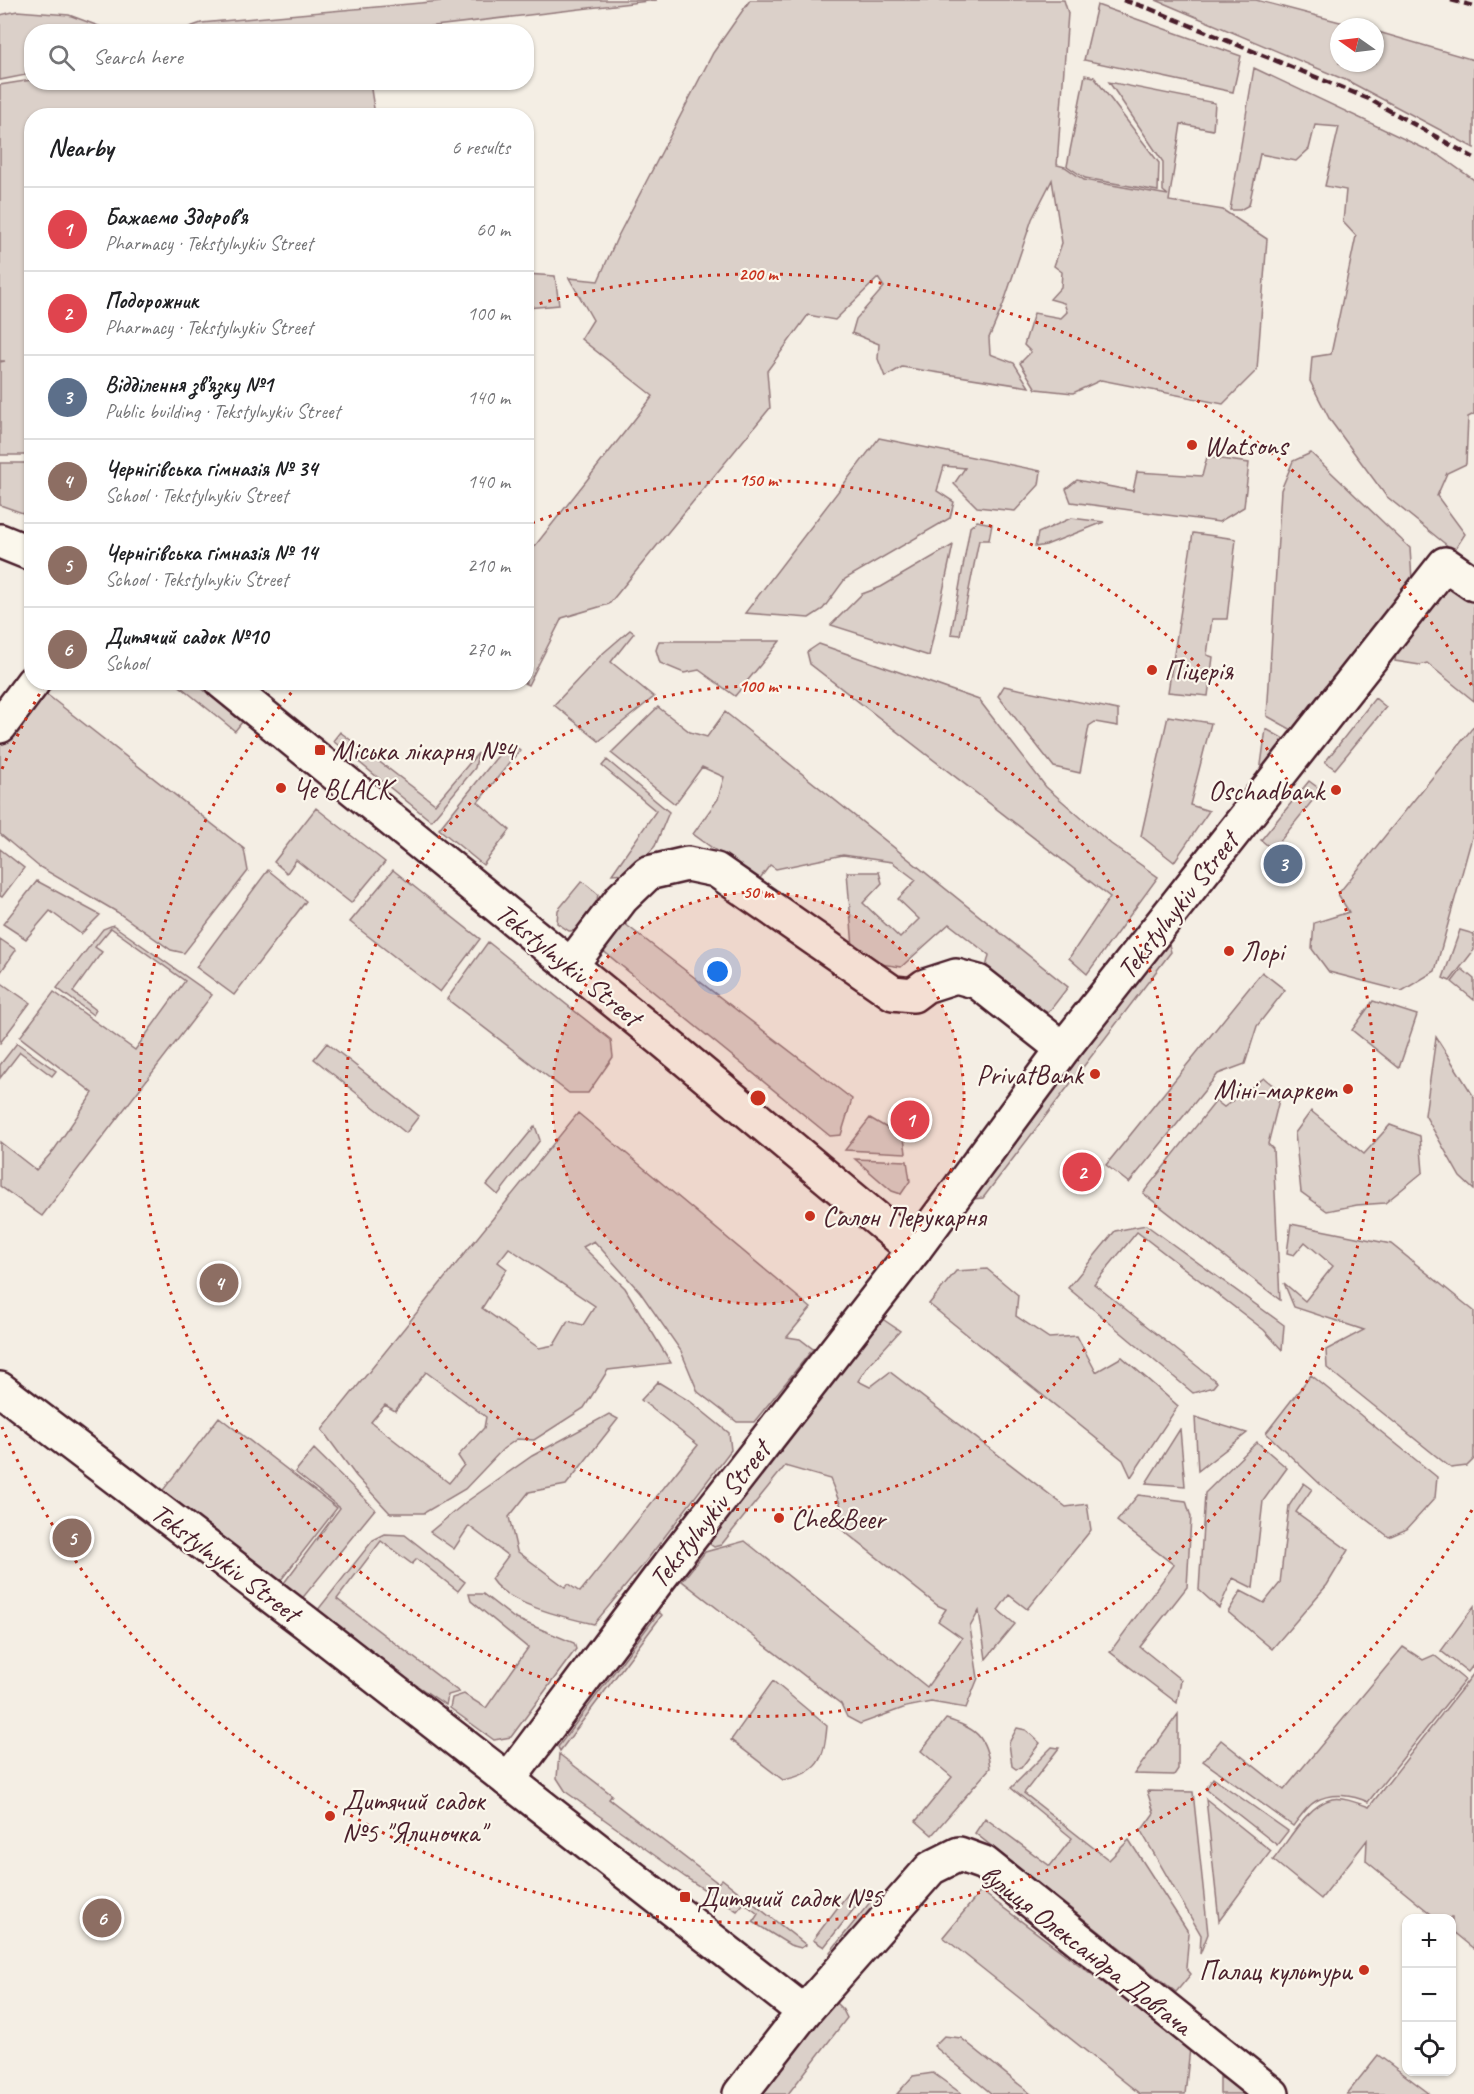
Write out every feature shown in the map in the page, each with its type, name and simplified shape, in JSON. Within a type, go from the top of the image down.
[{"type":"street","points":[[0,542],[24,551]]},
{"type":"street","name":"Tekstylnykiv Street","points":[[508,1780],[653,1586],[914,1250],[1063,1049],[1445,564],[1474,584]]},
{"type":"street","points":[[0,726],[27,690]]},
{"type":"street","name":"Tekstylnykiv Street","points":[[232,690],[571,965],[914,1250]]},
{"type":"street","points":[[571,965],[622,898],[648,873],[687,864],[716,870],[893,993],[913,995],[926,986],[956,976],[978,982],[1063,1049]]},
{"type":"street","name":"Tekstylnykiv Street","points":[[0,1389],[304,1621],[804,2012]]},
{"type":"street","name":"вулиця Олександра Довгача","points":[[740,2094],[804,2012],[931,1868],[959,1854],[984,1863],[1272,2094]]},
{"type":"shaded area","points":[[453,0],[657,0],[452,24],[198,24]]},
{"type":"shaded area","points":[[750,0],[1064,0],[1068,13],[1057,165],[1065,167],[1084,180],[1168,195],[1163,191],[1163,162],[1109,82],[1215,103],[1213,130],[1181,124],[1169,201],[1223,210],[1267,239],[1257,370],[1223,404],[1101,380],[1073,393],[1036,389],[1020,363],[1031,352],[1024,345],[1034,313],[1061,318],[1067,312],[1064,303],[1050,299],[1061,287],[1062,272],[1054,266],[1062,243],[1052,180],[1032,219],[1003,305],[989,338],[990,354],[1014,363],[1029,387],[902,367],[885,377],[878,359],[879,344],[852,333],[856,319],[884,287],[878,278],[835,320],[808,315],[767,371],[770,408],[609,604],[562,618],[534,673],[534,547],[653,396],[581,339],[593,320],[569,278],[598,281],[617,238],[713,53]]},
{"type":"shaded area","points":[[1156,0],[1256,0],[1330,19],[1330,72],[1384,72],[1384,34],[1474,60],[1474,148],[1350,82]]},
{"type":"shaded area","points":[[1097,5],[1241,56],[1233,92],[1084,60]]},
{"type":"shaded area","points":[[17,11],[69,15],[93,24],[24,24],[24,75],[0,80],[0,15]]},
{"type":"shaded area","points":[[1254,68],[1440,156],[1474,180],[1474,414],[1468,417],[1466,464],[1447,473],[1437,496],[1465,534],[1454,551],[1386,496],[1330,420],[1310,381],[1312,357],[1331,354],[1356,236],[1343,222],[1346,190],[1325,186],[1339,127],[1315,125],[1309,149],[1296,161],[1260,154],[1249,205],[1240,210],[1230,210]]},
{"type":"shaded area","points":[[1085,75],[1094,77],[1159,163],[1158,191],[1085,178],[1067,166]]},
{"type":"shaded area","points":[[24,81],[24,90],[371,90],[374,108],[24,108],[24,455],[0,455],[0,362],[5,361],[0,361],[0,85]]},
{"type":"shaded area","points":[[534,275],[555,276],[559,305],[534,307]]},
{"type":"shaded area","points":[[879,438],[1041,471],[1039,485],[1015,511],[977,507],[954,484],[965,468],[944,466],[937,491],[954,502],[950,518],[845,579],[823,609],[809,618],[745,613]]},
{"type":"shaded area","points":[[1311,453],[1410,548],[1412,580],[1292,730],[1267,716],[1281,490],[1293,461]]},
{"type":"shaded area","points":[[1207,457],[1249,463],[1244,507],[1219,522],[1071,502],[1066,489],[1077,480],[1133,491],[1137,472],[1202,476]]},
{"type":"shaded area","points":[[0,463],[24,463],[24,514],[0,505]]},
{"type":"shaded area","points":[[1071,518],[1104,522],[1046,545],[1035,547],[1038,533]]},
{"type":"shaded area","points":[[977,521],[992,524],[989,540],[979,540],[960,635],[951,634],[970,527]]},
{"type":"shaded area","points":[[1193,533],[1236,539],[1227,619],[1212,619],[1207,655],[1213,657],[1208,696],[1168,692]]},
{"type":"shaded area","points":[[953,545],[929,656],[831,625],[862,594],[881,587]]},
{"type":"shaded area","points":[[1451,585],[1474,599],[1474,701],[1427,663],[1420,665],[1395,661],[1398,634]]},
{"type":"shaded area","points":[[630,630],[634,633],[611,662],[654,697],[599,741],[554,705],[601,655]]},
{"type":"shaded area","points":[[659,641],[780,641],[735,696],[699,670],[684,673],[660,663],[656,650]]},
{"type":"shaded area","points":[[819,644],[979,700],[1046,787],[1111,844],[1158,877],[1087,974],[1069,958],[1110,897],[810,664],[807,652]]},
{"type":"shaded area","points":[[1004,686],[1118,710],[1118,726],[1095,722],[1089,726],[1080,773],[1054,767],[998,696]]},
{"type":"shaded area","points":[[41,690],[244,849],[248,871],[184,953],[171,950],[117,912],[38,866],[0,834],[0,744]]},
{"type":"shaded area","points":[[185,690],[203,690],[242,722],[235,731]]},
{"type":"shaded area","points":[[1375,698],[1386,707],[1335,769],[1325,762]]},
{"type":"shaded area","points":[[658,707],[690,732],[707,737],[725,712],[1068,987],[1048,1013],[984,976],[989,955],[949,924],[901,967],[854,960],[847,872],[879,872],[882,883],[863,903],[900,938],[919,919],[898,899],[916,880],[892,862],[843,855],[776,869],[770,865],[758,881],[693,834],[718,799],[724,777],[702,767],[675,804],[611,753]]},
{"type":"shaded area","points":[[1168,716],[1211,723],[1190,805],[1209,811],[1174,862],[1141,836]]},
{"type":"shaded area","points":[[1474,726],[1474,830],[1435,971],[1402,991],[1329,972],[1312,949],[1314,923],[1349,912],[1338,894]]},
{"type":"shaded area","points":[[1266,729],[1284,739],[1260,772]]},
{"type":"shaded area","points":[[340,732],[435,804],[478,753],[475,768],[431,821],[333,741]]},
{"type":"shaded area","points":[[513,745],[520,750],[478,802],[510,830],[483,865],[439,829],[505,747]]},
{"type":"shaded area","points":[[607,760],[669,812],[655,846],[631,873],[612,874],[656,811],[602,766]]},
{"type":"shaded area","points":[[1309,781],[1321,790],[1273,850],[1261,840]]},
{"type":"shaded area","points":[[316,808],[385,862],[351,903],[296,860],[287,873],[274,862]]},
{"type":"shaded area","points":[[0,849],[24,868],[2,897],[0,896]]},
{"type":"shaded area","points":[[268,870],[306,901],[234,995],[196,967]]},
{"type":"shaded area","points":[[393,870],[480,939],[440,992],[350,922]]},
{"type":"shaded area","points":[[37,881],[100,915],[81,934],[50,911],[26,939],[3,924]]},
{"type":"shaded area","points":[[582,881],[598,894],[595,912],[580,930],[569,931],[557,923],[558,910]]},
{"type":"shaded area","points":[[616,917],[852,1099],[841,1135],[830,1136],[596,945]]},
{"type":"shaded area","points":[[113,925],[212,995],[42,1216],[0,1186],[0,1142],[36,1170],[54,1150],[93,1093],[20,1037],[54,992],[135,1050],[185,981],[111,928],[95,947],[102,952],[73,992],[96,1010],[93,1015],[57,988],[103,929]]},
{"type":"shaded area","points":[[1460,930],[1474,934],[1474,950],[1450,981],[1443,978]]},
{"type":"shaded area","points":[[0,939],[16,950],[0,973]]},
{"type":"shaded area","points":[[1156,940],[1168,941],[1171,952],[983,1198],[971,1199]]},
{"type":"shaded area","points":[[488,942],[611,1040],[613,1057],[588,1093],[569,1093],[447,999]]},
{"type":"shaded area","points":[[1462,969],[1474,979],[1474,1000],[1452,982]]},
{"type":"shaded area","points":[[1262,972],[1285,990],[1257,1026],[1245,1064],[1218,1074],[1129,1183],[1106,1165]]},
{"type":"shaded area","points":[[0,982],[30,1003],[0,1043]]},
{"type":"shaded area","points":[[1373,1001],[1417,1015],[1399,1068],[1352,1030]]},
{"type":"shaded area","points":[[1436,1037],[1474,1097],[1474,1190],[1460,1177],[1425,1115]]},
{"type":"shaded area","points":[[17,1043],[56,1071],[52,1076],[20,1052],[0,1078],[0,1065]]},
{"type":"shaded area","points":[[327,1043],[419,1116],[406,1133],[314,1059]]},
{"type":"shaded area","points":[[1264,1078],[1281,1092],[1268,1144],[1273,1149],[1280,1300],[1143,1193],[1216,1101],[1224,1107]]},
{"type":"shaded area","points":[[1311,1111],[1364,1154],[1390,1125],[1420,1136],[1423,1172],[1385,1203],[1357,1205],[1327,1211],[1301,1192],[1295,1133]]},
{"type":"shaded area","points":[[578,1113],[811,1308],[787,1337],[800,1339],[813,1349],[754,1422],[737,1422],[698,1392],[681,1351],[640,1292],[594,1241],[583,1247],[625,1288],[671,1363],[608,1370],[584,1408],[534,1440],[517,1439],[503,1449],[465,1489],[424,1513],[390,1513],[356,1476],[322,1430]],"holes":[[[509,1248],[595,1306],[583,1325],[568,1321],[554,1345],[539,1348],[482,1308],[507,1269],[498,1262]],[[426,1372],[486,1417],[484,1428],[458,1456],[464,1465],[449,1483],[371,1422],[385,1405],[395,1411]]]},
{"type":"shaded area","points":[[870,1118],[904,1138],[906,1153],[845,1150]]},
{"type":"shaded area","points":[[535,1126],[540,1140],[498,1195],[487,1185]]},
{"type":"shaded area","points":[[855,1159],[907,1161],[910,1181],[901,1194],[892,1191]]},
{"type":"shaded area","points":[[1291,1224],[1391,1244],[1474,1311],[1474,1459],[1467,1466],[1451,1468],[1327,1368],[1326,1350],[1364,1330],[1294,1307],[1284,1283],[1305,1301],[1333,1266],[1305,1242],[1294,1255],[1287,1253]]},
{"type":"shaded area","points":[[1146,1225],[1284,1325],[1282,1350],[1264,1330],[1137,1232],[1094,1284],[1217,1382],[1213,1387],[1193,1393],[1068,1288],[1115,1231]]},
{"type":"shaded area","points":[[987,1269],[1018,1295],[1016,1316],[1049,1338],[1077,1336],[1096,1372],[1122,1357],[1178,1406],[1131,1477],[1123,1460],[929,1304],[956,1271]]},
{"type":"shaded area","points":[[881,1318],[900,1331],[868,1366],[858,1381],[870,1387],[890,1372],[1066,1507],[1087,1504],[1091,1530],[1027,1609],[1009,1595],[998,1610],[1015,1624],[986,1659],[979,1611],[970,1627],[978,1678],[966,1708],[931,1702],[906,1707],[860,1724],[847,1717],[841,1704],[682,1581],[705,1552],[745,1541],[927,1687],[962,1638],[938,1621],[946,1609],[937,1605],[835,1524],[843,1511],[830,1479],[785,1466],[721,1545],[714,1547],[707,1542],[781,1450]]},
{"type":"shaded area","points":[[1311,1375],[1437,1477],[1435,1498],[1407,1529],[1389,1537],[1320,1484],[1266,1433]]},
{"type":"shaded area","points":[[658,1382],[691,1402],[729,1433],[731,1450],[643,1565],[594,1624],[538,1609],[510,1596],[499,1588],[491,1579],[508,1556],[469,1526],[454,1549],[430,1532],[466,1502],[532,1456],[609,1414],[618,1419],[566,1485],[529,1492],[509,1517],[517,1551],[565,1587],[568,1584],[580,1592],[698,1445],[641,1400]]},
{"type":"shaded area","points":[[219,1417],[337,1508],[274,1589],[157,1498]]},
{"type":"shaded area","points":[[1195,1417],[1247,1433],[1198,1471]]},
{"type":"shaded area","points":[[1180,1429],[1185,1486],[1146,1483]]},
{"type":"shaded area","points":[[1257,1442],[1287,1468],[1263,1501],[1253,1588],[1233,1578],[1219,1608],[1199,1590],[1205,1493]]},
{"type":"shaded area","points":[[314,1449],[375,1509],[296,1606],[278,1591],[340,1508],[295,1472]]},
{"type":"shaded area","points":[[1304,1483],[1312,1489],[1296,1512],[1348,1550],[1327,1585],[1272,1649],[1228,1612],[1241,1591],[1264,1603],[1280,1583],[1289,1506]]},
{"type":"shaded area","points":[[1138,1495],[1186,1501],[1191,1517],[1187,1587],[1140,1647],[1181,1680],[1177,1703],[1110,1652],[1174,1565],[1117,1521]]},
{"type":"shaded area","points":[[385,1534],[405,1535],[465,1582],[458,1591],[417,1559],[412,1564],[381,1541],[337,1599],[459,1692],[448,1695],[446,1705],[313,1616],[373,1540]]},
{"type":"shaded area","points":[[469,1594],[483,1594],[514,1618],[574,1643],[576,1649],[511,1737],[494,1740],[450,1708],[452,1698],[464,1694],[486,1708],[528,1648],[471,1601]]},
{"type":"shaded area","points":[[1474,1606],[1474,1664],[1468,1672],[1441,1651]]},
{"type":"shaded area","points":[[659,1612],[662,1615],[560,1751],[558,1747]]},
{"type":"shaded area","points":[[1403,1647],[1423,1660],[1434,1655],[1465,1680],[1368,1802],[1342,1795],[1328,1796],[1309,1806],[1293,1826],[1203,1761],[1221,1740],[1284,1790]]},
{"type":"shaded area","points":[[1474,1673],[1474,1949],[1456,1934],[1456,1914],[1431,1914],[1366,1861],[1367,1840],[1321,1899],[1273,1860],[1306,1816],[1323,1803],[1332,1799],[1341,1799],[1369,1807]]},
{"type":"shaded area","points":[[773,1681],[827,1726],[824,1748],[817,1763],[805,1773],[783,1780],[731,1740]]},
{"type":"shaded area","points":[[1178,1714],[1178,1769],[1174,1775],[1134,1774]]},
{"type":"shaded area","points":[[946,1719],[965,1726],[978,1735],[986,1748],[990,1768],[932,1835],[916,1821],[952,1777],[921,1751]]},
{"type":"shaded area","points":[[1017,1728],[1026,1730],[1040,1743],[1021,1768],[1016,1769],[1012,1766],[1009,1743]]},
{"type":"shaded area","points":[[1052,1747],[1059,1748],[1024,1793],[1109,1860],[1129,1840],[1189,1933],[1186,1968],[1191,1974],[1176,1992],[975,1833],[985,1818],[1050,1866],[1072,1838],[1011,1788]]},
{"type":"shaded area","points":[[559,1754],[612,1795],[609,1799],[718,1883],[722,1879],[806,1945],[801,1948],[790,1945],[753,1922],[758,1914],[744,1903],[737,1911],[566,1792],[557,1778]]},
{"type":"shaded area","points":[[1213,1778],[1288,1831],[1277,1845],[1206,1789]]},
{"type":"shaded area","points":[[1147,1791],[1193,1792],[1208,1934],[1200,1954],[1201,1935],[1141,1831],[1154,1813]]},
{"type":"shaded area","points":[[1206,1799],[1271,1851],[1219,1921]]},
{"type":"shaded area","points":[[853,1887],[864,1896],[824,1947],[813,1940]]},
{"type":"shaded area","points":[[981,1891],[1190,2048],[1185,2094],[1140,2094],[943,1937]]},
{"type":"shaded area","points":[[871,1901],[876,1905],[878,1911],[836,1958],[830,1952]]},
{"type":"shaded area","points":[[836,2003],[847,2018],[788,2094],[751,2094],[822,2004]]},
{"type":"shaded area","points":[[944,2036],[961,2038],[1031,2094],[992,2094],[934,2046]]},
{"type":"shaded area","points":[[1378,2055],[1402,2073],[1402,2076],[1406,2076],[1430,2094],[1347,2094]]},
{"type":"shaded area","points":[[933,2073],[962,2094],[897,2094],[913,2076]]},
{"type":"shaded area","points":[[1220,2077],[1251,2090],[1252,2094],[1220,2094]]},
{"type":"railway","points":[[1123,0],[1148,8],[1369,99],[1474,158]]},
{"type":"railway","points":[[1451,0],[1474,6]]},
{"type":"place","name":"Watsons","points":[[1192,445]]},
{"type":"place","name":"Піцерія","points":[[1152,670]]},
{"type":"place","name":"Міська лікарня №4","points":[[320,750]]},
{"type":"place","name":"Че BLACK","points":[[281,788]]},
{"type":"place","name":"Oschadbank","points":[[1336,790]]},
{"type":"place","name":"Відділення зв’язку №1","points":[[1283,864]]},
{"type":"place","name":"Лорі","points":[[1229,951]]},
{"type":"place","name":"PrivatBank","points":[[1095,1074]]},
{"type":"place","name":"Міні-маркет","points":[[1348,1089]]},
{"type":"place","name":"Бажаємо Здоров'я","points":[[910,1120]]},
{"type":"place","name":"Подорожник","points":[[1082,1172]]},
{"type":"place","name":"Салон Перукарня","points":[[810,1216]]},
{"type":"place","name":"Чернігівська гімназія № 34","points":[[219,1283]]},
{"type":"place","name":"Che&Beer","points":[[779,1518]]},
{"type":"place","name":"Чернігівська гімназія № 14","points":[[72,1538]]},
{"type":"place","name":"Дитячий садок №5 \"Ялиночка\"","points":[[330,1816]]},
{"type":"place","name":"Дитячий садок №5","points":[[685,1897]]},
{"type":"place","name":"Дитячий садок №10","points":[[102,1918]]},
{"type":"place","name":"Палац культури","points":[[1364,1970]]}]
